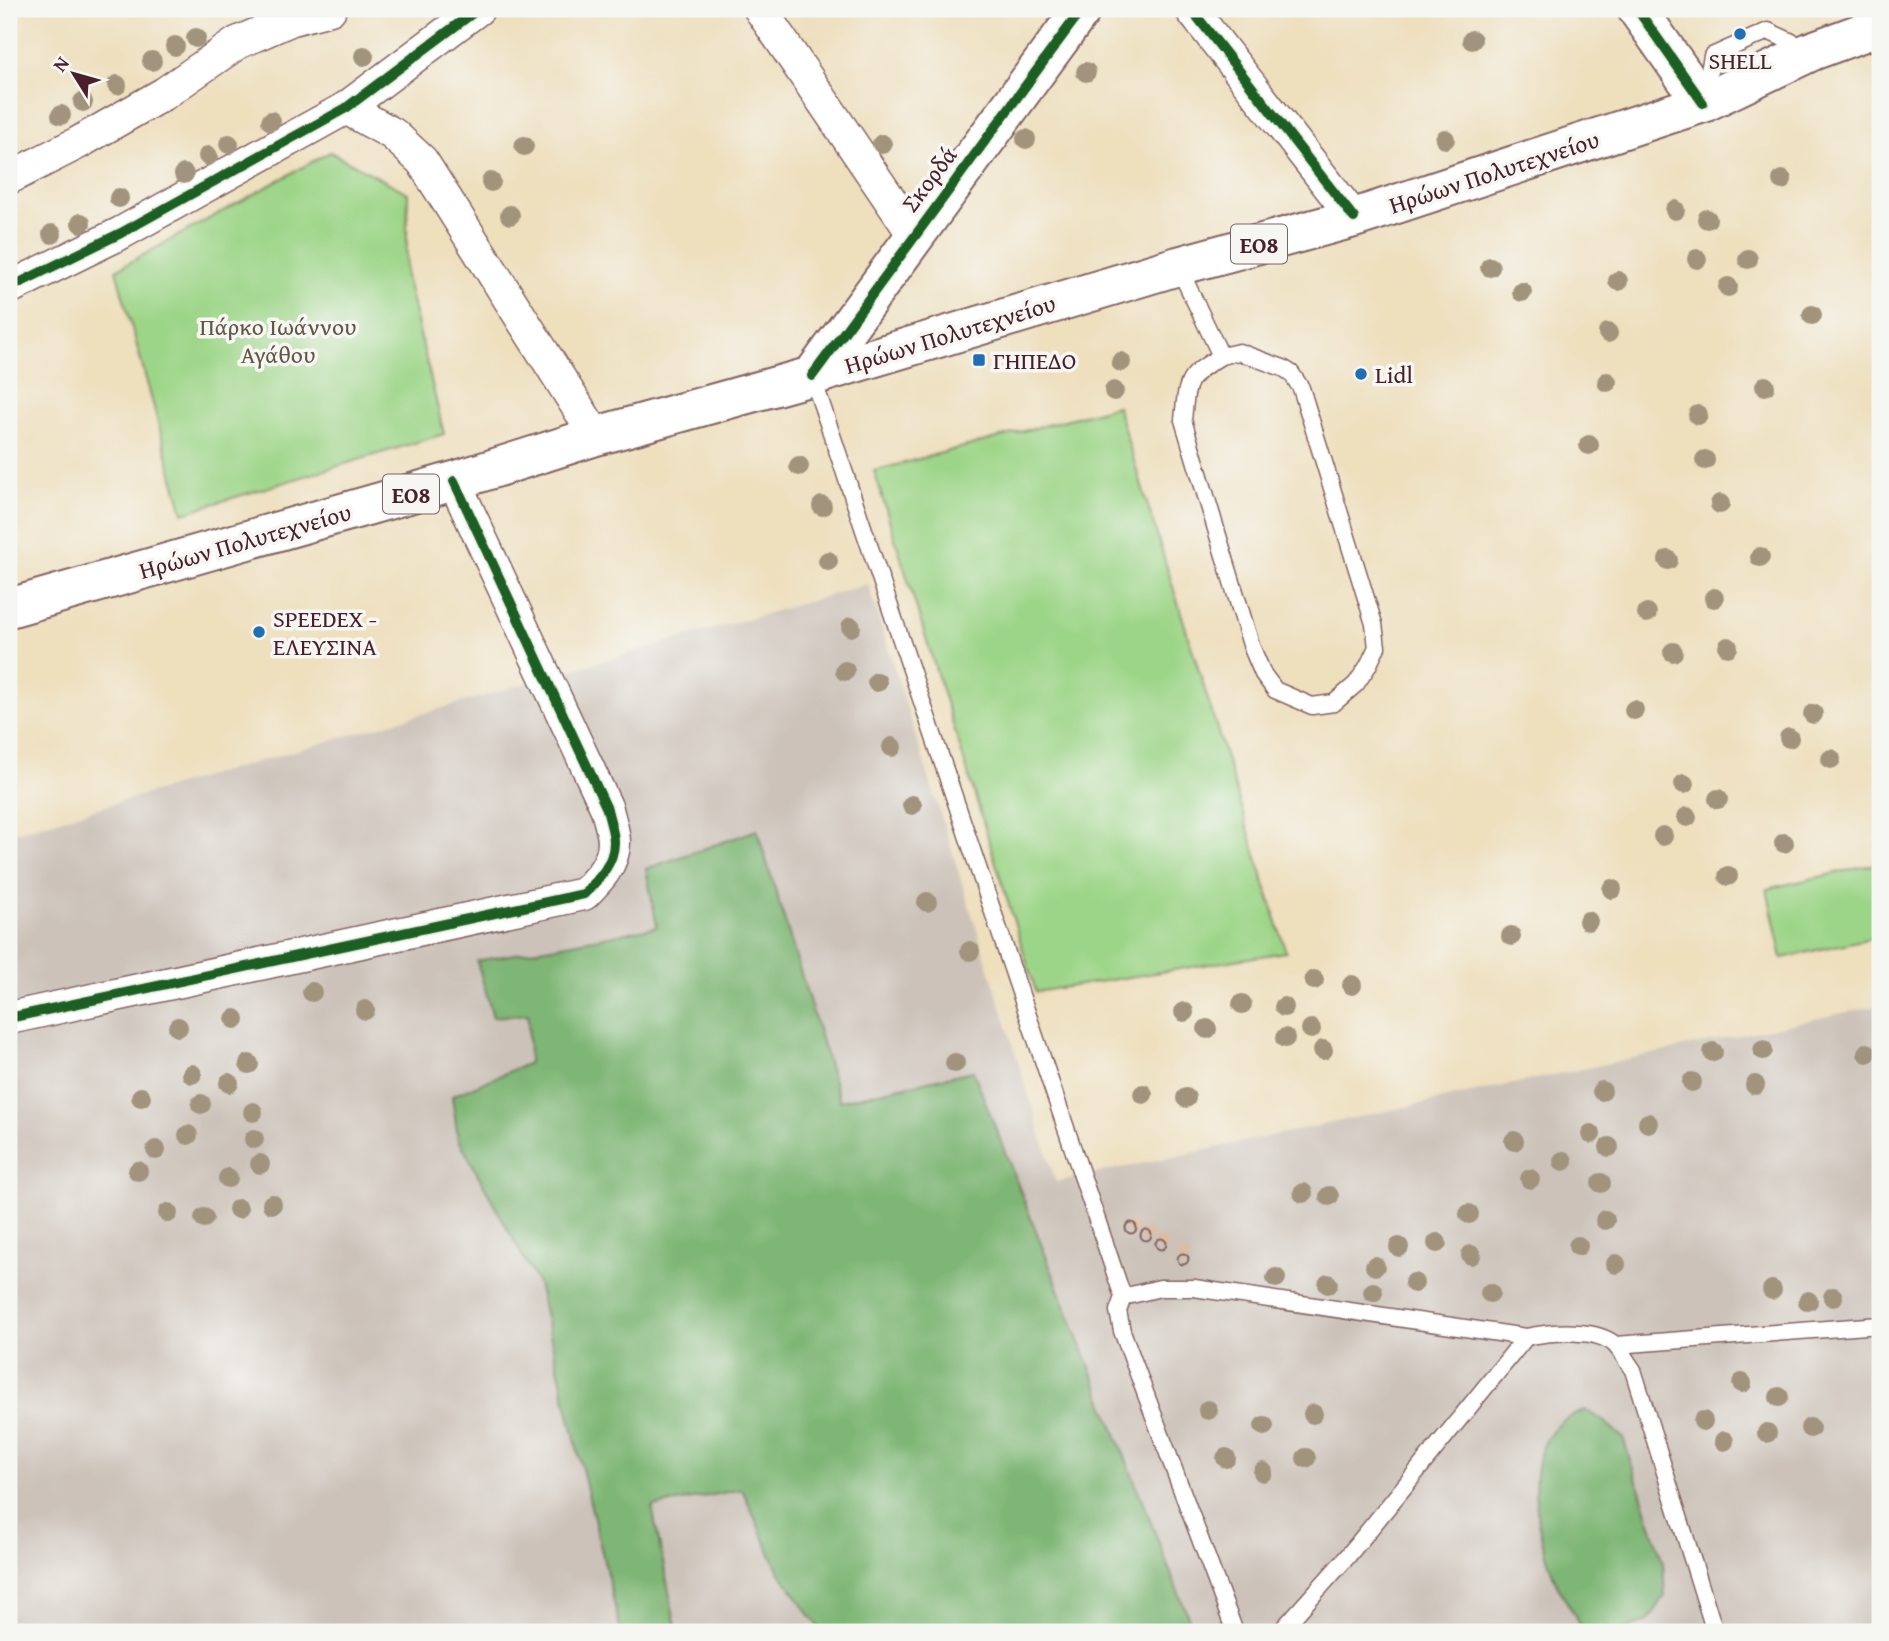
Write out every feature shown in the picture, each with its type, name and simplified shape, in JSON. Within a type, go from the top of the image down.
[{"type":"main road","name":"Σκορδά","points":[[812,376],[1082,9]]},
{"type":"main road","points":[[1637,9],[1703,103]]},
{"type":"main road","name":"Ηρώων Πολυτεχνείου","points":[[9,608],[1354,218],[1703,103],[1812,51],[1880,26]]},
{"type":"street","points":[[9,178],[78,143],[165,93],[237,43],[290,14],[330,9]]},
{"type":"street","points":[[9,288],[121,233],[346,108],[478,9]]},
{"type":"street","points":[[760,9],[914,235]]},
{"type":"street","points":[[1191,9],[1354,218]]},
{"type":"street","points":[[346,108],[393,135],[422,162],[596,436]]},
{"type":"street","points":[[9,1018],[584,894],[599,880],[608,864],[614,842],[607,809],[454,481]]},
{"type":"lane","points":[[1178,267],[1221,356]]},
{"type":"lane","points":[[1239,352],[1283,368],[1291,373],[1301,388],[1374,624],[1377,647],[1356,684],[1334,703],[1312,706],[1275,691],[1263,674],[1252,648],[1183,420],[1188,381],[1221,356],[1239,352]]},
{"type":"lane","points":[[812,376],[1123,1297],[1118,1311],[1122,1331],[1235,1632]]},
{"type":"lane","points":[[1123,1297],[1160,1288],[1194,1289],[1525,1337],[1549,1332],[1591,1335],[1616,1345],[1880,1325]]},
{"type":"lane","points":[[1280,1632],[1346,1557],[1525,1337]]},
{"type":"lane","points":[[1616,1345],[1633,1370],[1715,1632]]},
{"type":"shaded area","points":[[868,584],[1056,1182],[1880,1005],[1880,1632],[9,1632],[9,834]]},
{"type":"green space","name":"Πάρκο Ιωάννου Αγάθου","points":[[330,152],[408,193],[406,276],[444,434],[183,513],[116,270]]},
{"type":"green space","points":[[1117,406],[1286,952],[1036,992],[874,471]]},
{"type":"green space","points":[[757,830],[840,1101],[973,1071],[1194,1632],[822,1632],[778,1570],[742,1489],[652,1507],[677,1632],[621,1632],[538,1284],[458,1138],[452,1096],[529,1063],[528,1014],[493,1017],[477,961],[657,927],[646,869]]},
{"type":"green space","points":[[1880,863],[1880,936],[1782,958],[1767,889]]},
{"type":"green space","points":[[1585,1410],[1604,1421],[1623,1438],[1663,1562],[1665,1596],[1648,1621],[1618,1632],[1584,1631],[1555,1580],[1538,1518],[1536,1473],[1541,1452],[1551,1434],[1566,1419]]},
{"type":"building","points":[[1131,1223],[1135,1224],[1135,1232],[1131,1233],[1127,1232],[1126,1228],[1127,1224]]},
{"type":"building","points":[[1146,1230],[1150,1231],[1150,1239],[1146,1240],[1142,1239],[1141,1235],[1142,1231]]},
{"type":"building","points":[[1161,1239],[1165,1240],[1165,1248],[1161,1249],[1157,1248],[1156,1244],[1157,1240]]},
{"type":"building","points":[[1183,1254],[1187,1255],[1187,1263],[1183,1264],[1179,1263],[1178,1259],[1179,1255]]},
{"type":"cycle path","points":[[9,288],[121,233],[346,108],[478,9]]},
{"type":"cycle path","points":[[812,376],[1082,9]]},
{"type":"cycle path","points":[[1191,9],[1354,218]]},
{"type":"cycle path","points":[[1637,9],[1703,103]]},
{"type":"cycle path","points":[[9,1018],[584,894],[600,877],[611,857],[614,842],[607,809],[454,481]]},
{"type":"place","name":"SHELL","points":[[1740,34]]},
{"type":"place","name":"ΓΗΠΕΔΟ","points":[[979,360]]},
{"type":"place","name":"Lidl","points":[[1361,374]]},
{"type":"place","name":"SPEEDEX - ΕΛΕΥΣΙΝΑ","points":[[259,632]]}]
